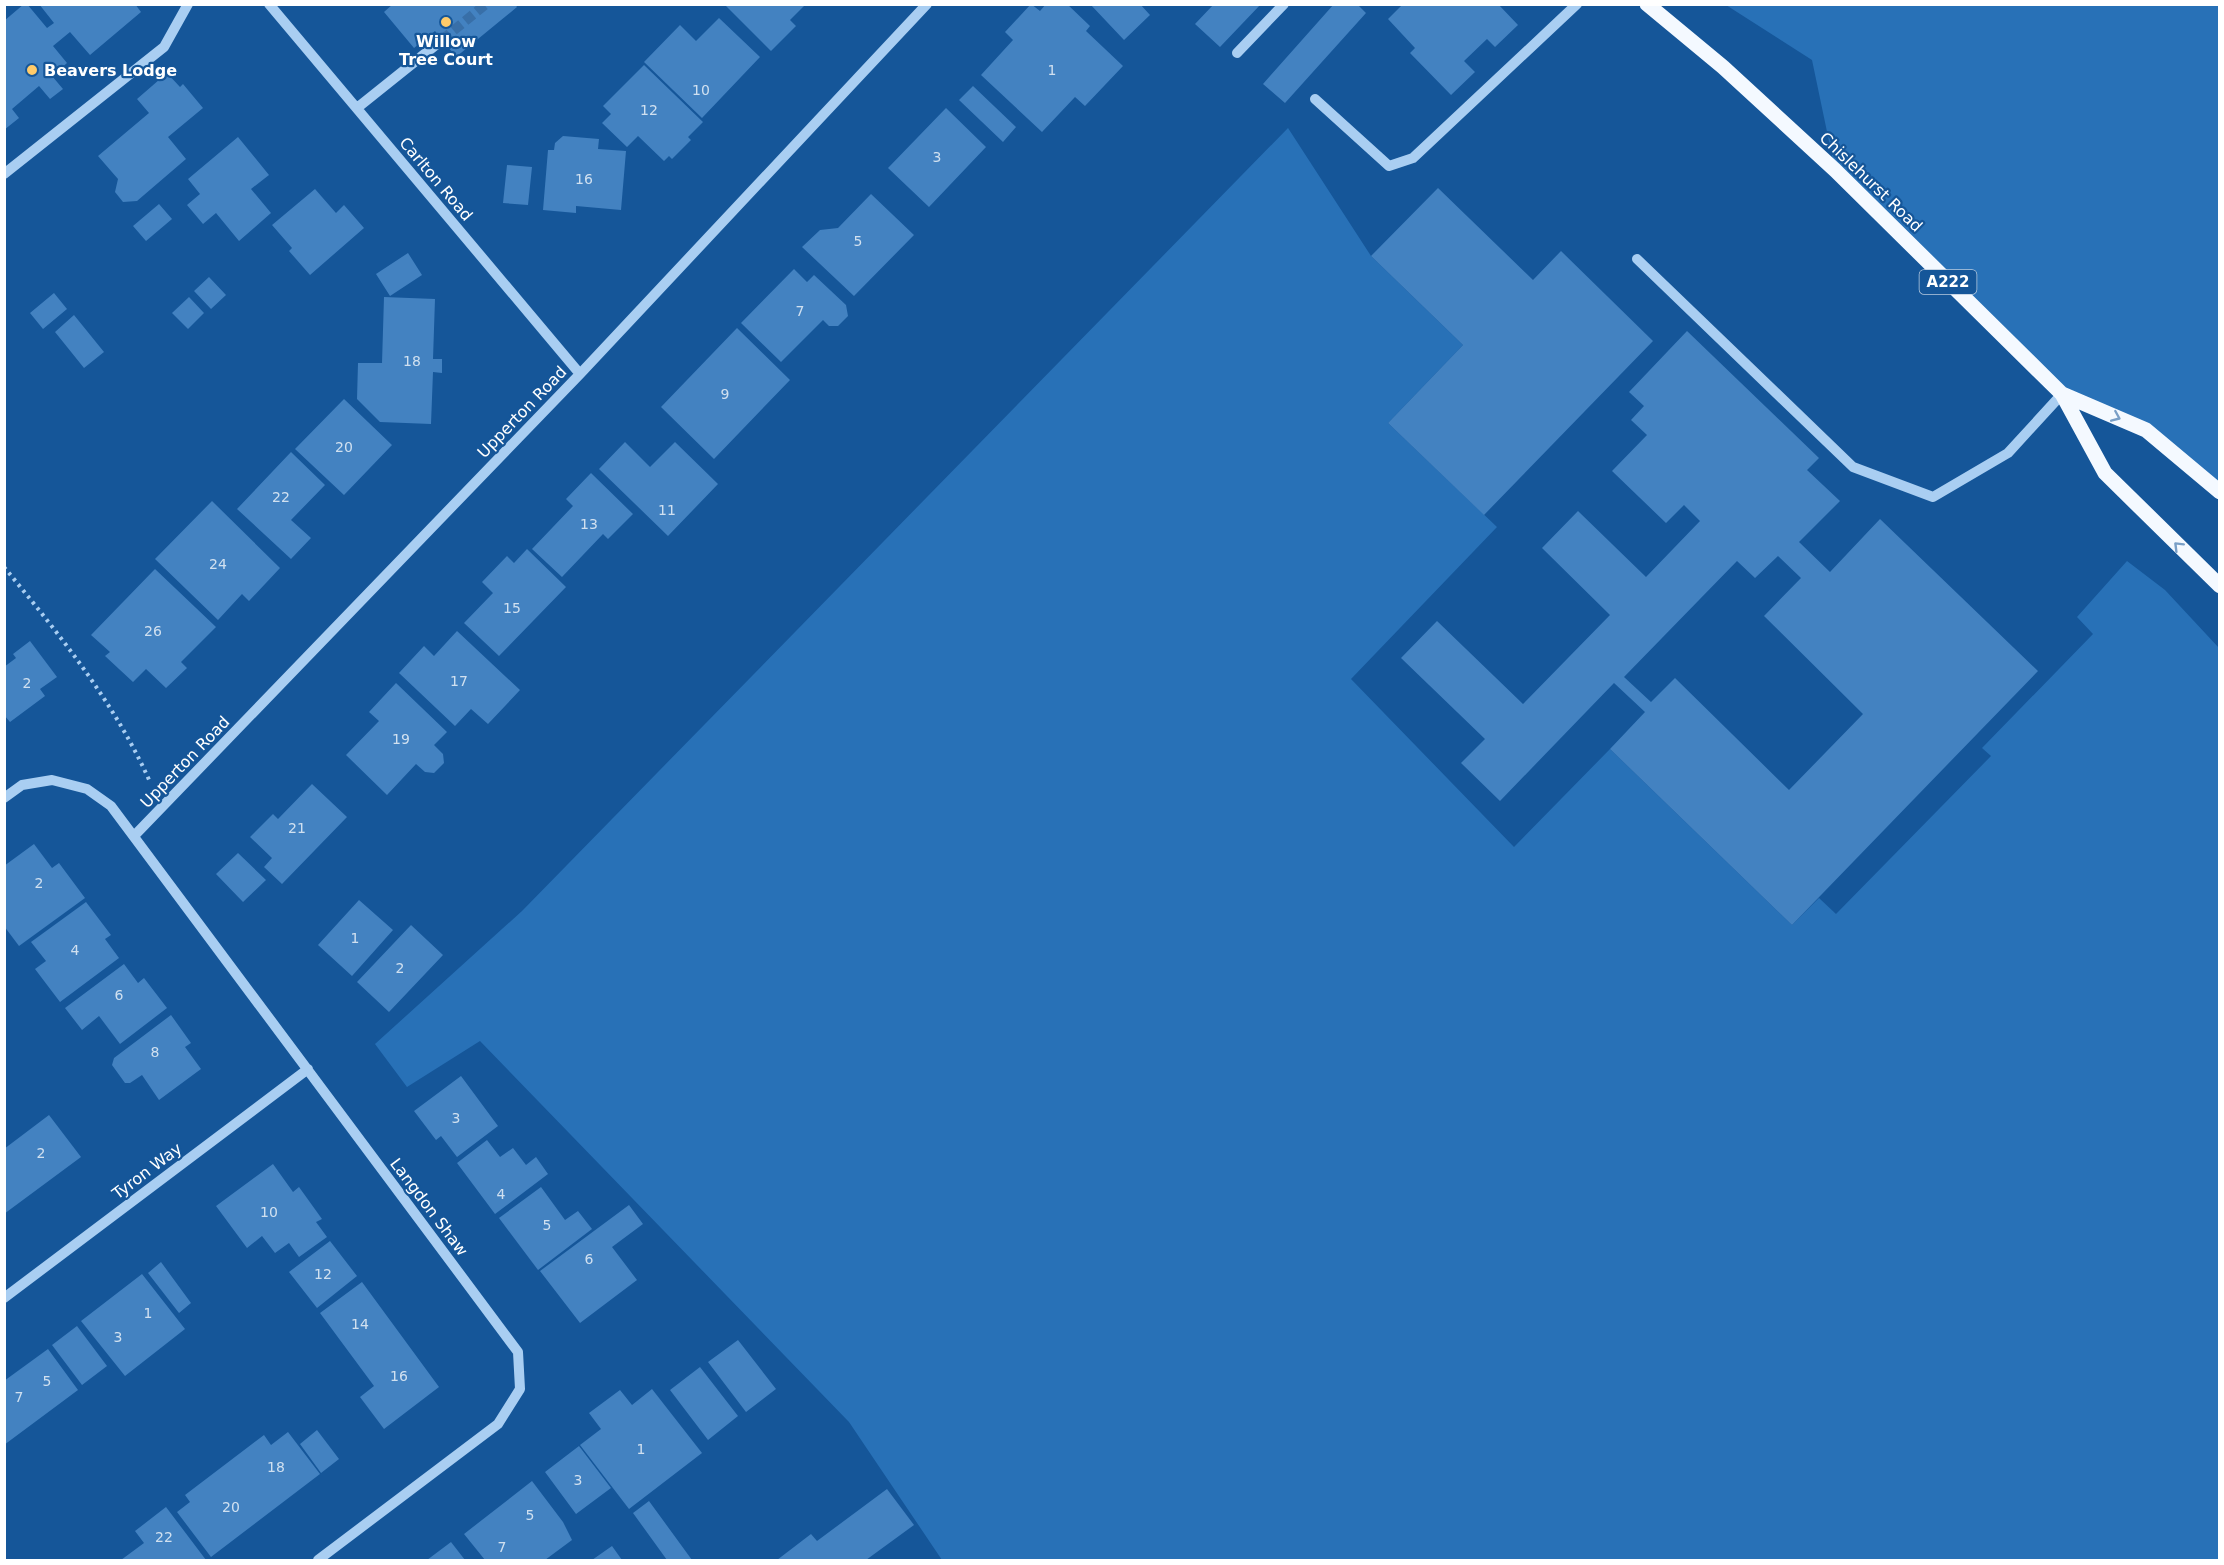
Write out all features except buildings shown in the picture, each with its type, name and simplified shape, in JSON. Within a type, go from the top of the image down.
[{"type":"main road","name":"Chislehurst Road","points":[[1647,4],[1723,67],[1835,170],[2062,394],[2105,473],[2220,586]]},
{"type":"main road","name":"Chislehurst Road","points":[[2062,394],[2146,430],[2220,492]]},
{"type":"street","points":[[4,174],[164,47],[188,4]]},
{"type":"street","name":"Carlton Road","points":[[269,4],[580,374]]},
{"type":"street","name":"Upperton Road","points":[[134,836],[580,374],[927,4]]},
{"type":"street","points":[[1237,53],[1284,4]]},
{"type":"street","points":[[1316,99],[1389,166],[1413,158],[1577,4]]},
{"type":"street","points":[[357,108],[442,40]]},
{"type":"street","points":[[1637,259],[1853,467],[1934,497],[2008,453],[2062,394]]},
{"type":"street","name":"Langdon Shaw","points":[[4,798],[22,785],[52,780],[87,789],[111,806],[518,1352],[520,1389],[498,1424],[318,1560]]},
{"type":"street","name":"Tyron Way","points":[[4,1298],[308,1069]]},
{"type":"path","points":[[4,567],[71,650],[136,751],[161,808]]},
{"type":"shaded area","points":[[1726,5],[2219,5],[2219,492],[2146,430],[2062,394],[1835,170],[1812,60]]},
{"type":"shaded area","points":[[1288,128],[1371,256],[1463,345],[1388,423],[1497,527],[1351,679],[1514,847],[1610,749],[1792,925],[1819,898],[1836,914],[1991,756],[1982,748],[2093,634],[2077,617],[2127,561],[2165,590],[2219,648],[2219,1560],[942,1560],[849,1422],[480,1041],[407,1087],[375,1044],[522,911]]},
{"type":"tunnel","points":[[442,40],[486,4]]},
{"type":"place","name":"Willow Tree Court","points":[[446,22]]},
{"type":"place","name":"Beavers Lodge","points":[[32,70]]}]
